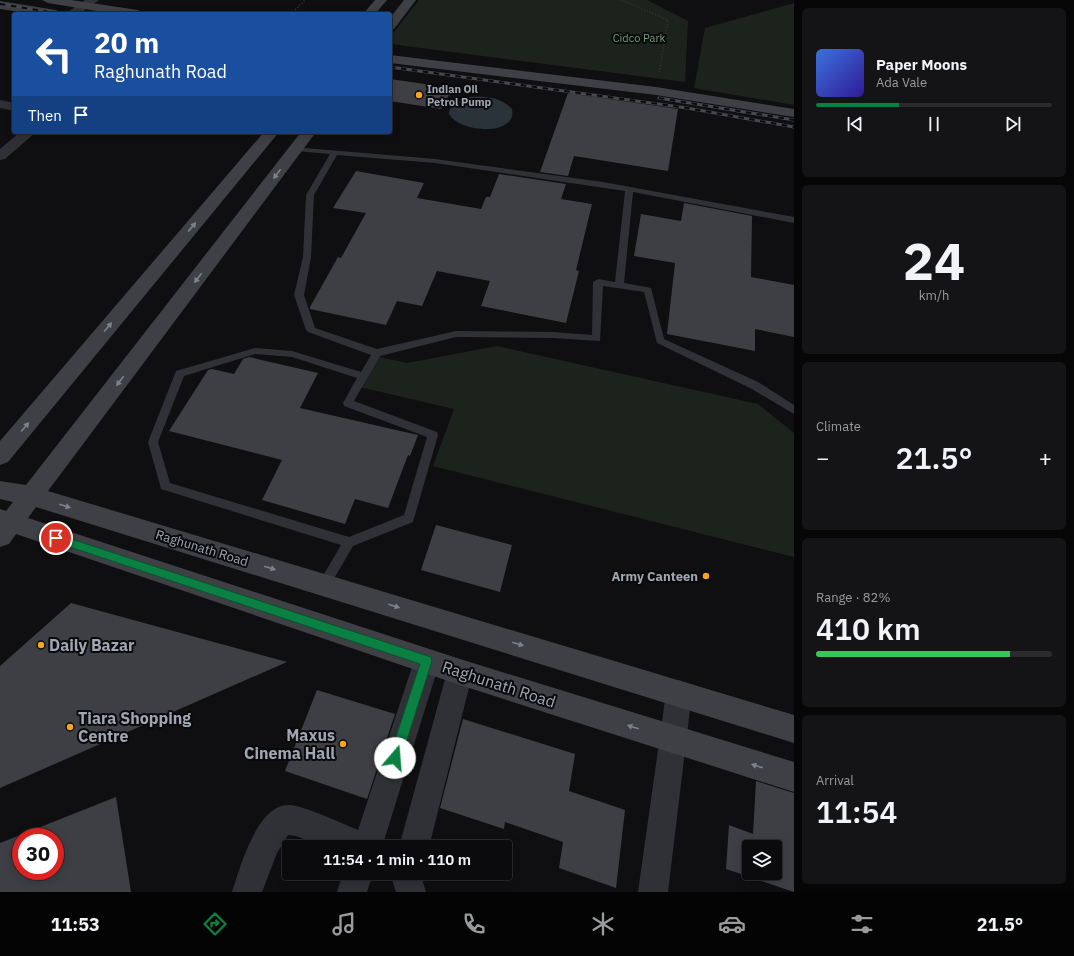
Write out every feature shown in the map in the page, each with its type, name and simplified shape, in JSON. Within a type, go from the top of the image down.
[{"type":"main road","points":[[48,0],[88,3],[129,12]]},
{"type":"main road","points":[[371,12],[381,0]]},
{"type":"main road","points":[[392,23],[410,0]]},
{"type":"main road","points":[[0,5],[44,12]]},
{"type":"main road","points":[[392,59],[656,91],[794,113]]},
{"type":"main road","points":[[0,456],[270,134]]},
{"type":"main road","points":[[4,527],[32,496],[307,134]]},
{"type":"main road","name":"Raghunath Road","points":[[0,490],[32,496],[794,729]]},
{"type":"main road","name":"Raghunath Road","points":[[4,527],[672,740],[794,777]]},
{"type":"street","points":[[74,12],[88,3]]},
{"type":"street","points":[[0,104],[12,107]]},
{"type":"street","points":[[0,156],[27,134]]},
{"type":"street","points":[[369,840],[427,661]]},
{"type":"street","points":[[416,840],[460,672]]},
{"type":"street","points":[[653,892],[679,693]]},
{"type":"street","points":[[247,892],[272,830],[279,822],[285,819],[296,821],[346,840]]},
{"type":"street","points":[[352,892],[356,880]]},
{"type":"street","points":[[408,880],[411,892]]},
{"type":"lane","points":[[296,149],[450,163],[629,189],[794,220]]},
{"type":"lane","points":[[334,153],[310,195],[307,257],[299,295],[311,330],[377,353],[456,334],[554,335],[597,339],[598,282],[619,285],[648,290],[660,341],[754,385],[794,410]]},
{"type":"lane","points":[[619,285],[629,189]]},
{"type":"lane","points":[[349,542],[165,486],[153,442],[180,374],[255,351],[292,354],[364,376]]},
{"type":"lane","points":[[324,585],[349,542],[409,518],[433,435],[348,403],[377,353]]},
{"type":"path","points":[[293,12],[305,0]]},
{"type":"path","points":[[622,0],[668,20],[656,91]]},
{"type":"green space","name":"Cidco Park","points":[[419,0],[647,0],[688,21],[685,82],[392,44],[392,34]]},
{"type":"green space","points":[[794,3],[794,105],[694,88],[705,28]]},
{"type":"green space","points":[[497,346],[758,404],[794,433],[794,557],[433,466],[454,409],[360,387],[375,356],[407,363]]},
{"type":"shaded area","points":[[470,97],[487,97],[503,102],[512,109],[512,118],[506,124],[498,128],[487,129],[476,128],[455,121],[449,114],[451,107],[453,104]]},
{"type":"building","name":"Indian Oil Petrol Pump","points":[[392,79],[453,88],[441,109],[392,101]]},
{"type":"building","points":[[568,93],[678,109],[668,171],[574,156],[568,176],[540,172]]},
{"type":"building","points":[[356,171],[424,183],[417,198],[481,209],[486,197],[490,197],[499,174],[566,184],[561,199],[592,204],[576,270],[579,271],[566,323],[481,306],[490,281],[437,271],[422,306],[397,301],[386,325],[310,309],[338,257],[341,258],[366,213],[333,208]]},
{"type":"building","points":[[684,203],[752,216],[751,277],[794,285],[794,337],[755,329],[755,351],[667,334],[675,263],[634,256],[641,214],[681,221]]},
{"type":"building","points":[[249,357],[318,373],[300,408],[418,435],[410,456],[408,455],[388,508],[355,499],[345,524],[262,500],[282,460],[169,431],[208,370],[212,369],[234,374],[243,359]]},
{"type":"building","points":[[436,525],[512,545],[500,592],[421,570]]},
{"type":"building","name":"Tiara Shopping Centre","points":[[71,603],[287,662],[0,788],[0,666]]},
{"type":"building","name":"Maxus Cinema Hall","points":[[317,690],[395,714],[367,799],[285,771]]},
{"type":"building","points":[[463,719],[575,754],[569,791],[625,810],[616,888],[559,868],[563,842],[505,822],[504,829],[440,808]]},
{"type":"building","points":[[756,781],[794,793],[794,892],[759,880],[782,880],[782,840],[742,840],[742,874],[726,869],[729,825],[753,834]]},
{"type":"building","points":[[116,797],[131,892],[0,892],[0,843],[12,838],[12,880],[64,880],[64,828],[38,828]]},
{"type":"railway","points":[[0,4],[50,12]]},
{"type":"railway","points":[[392,67],[687,108],[794,127]]},
{"type":"railway","points":[[659,98],[794,120]]},
{"type":"place","name":"Indian Oil Petrol Pump","points":[[419,95]]},
{"type":"place","name":"Army Canteen","points":[[706,576]]},
{"type":"place","name":"Daily Bazar","points":[[41,645]]},
{"type":"place","name":"Tiara Shopping Centre","points":[[70,727]]},
{"type":"place","name":"Maxus Cinema Hall","points":[[343,744]]},
{"type":"route","points":[[56,538],[427,661],[395,758]]}]
